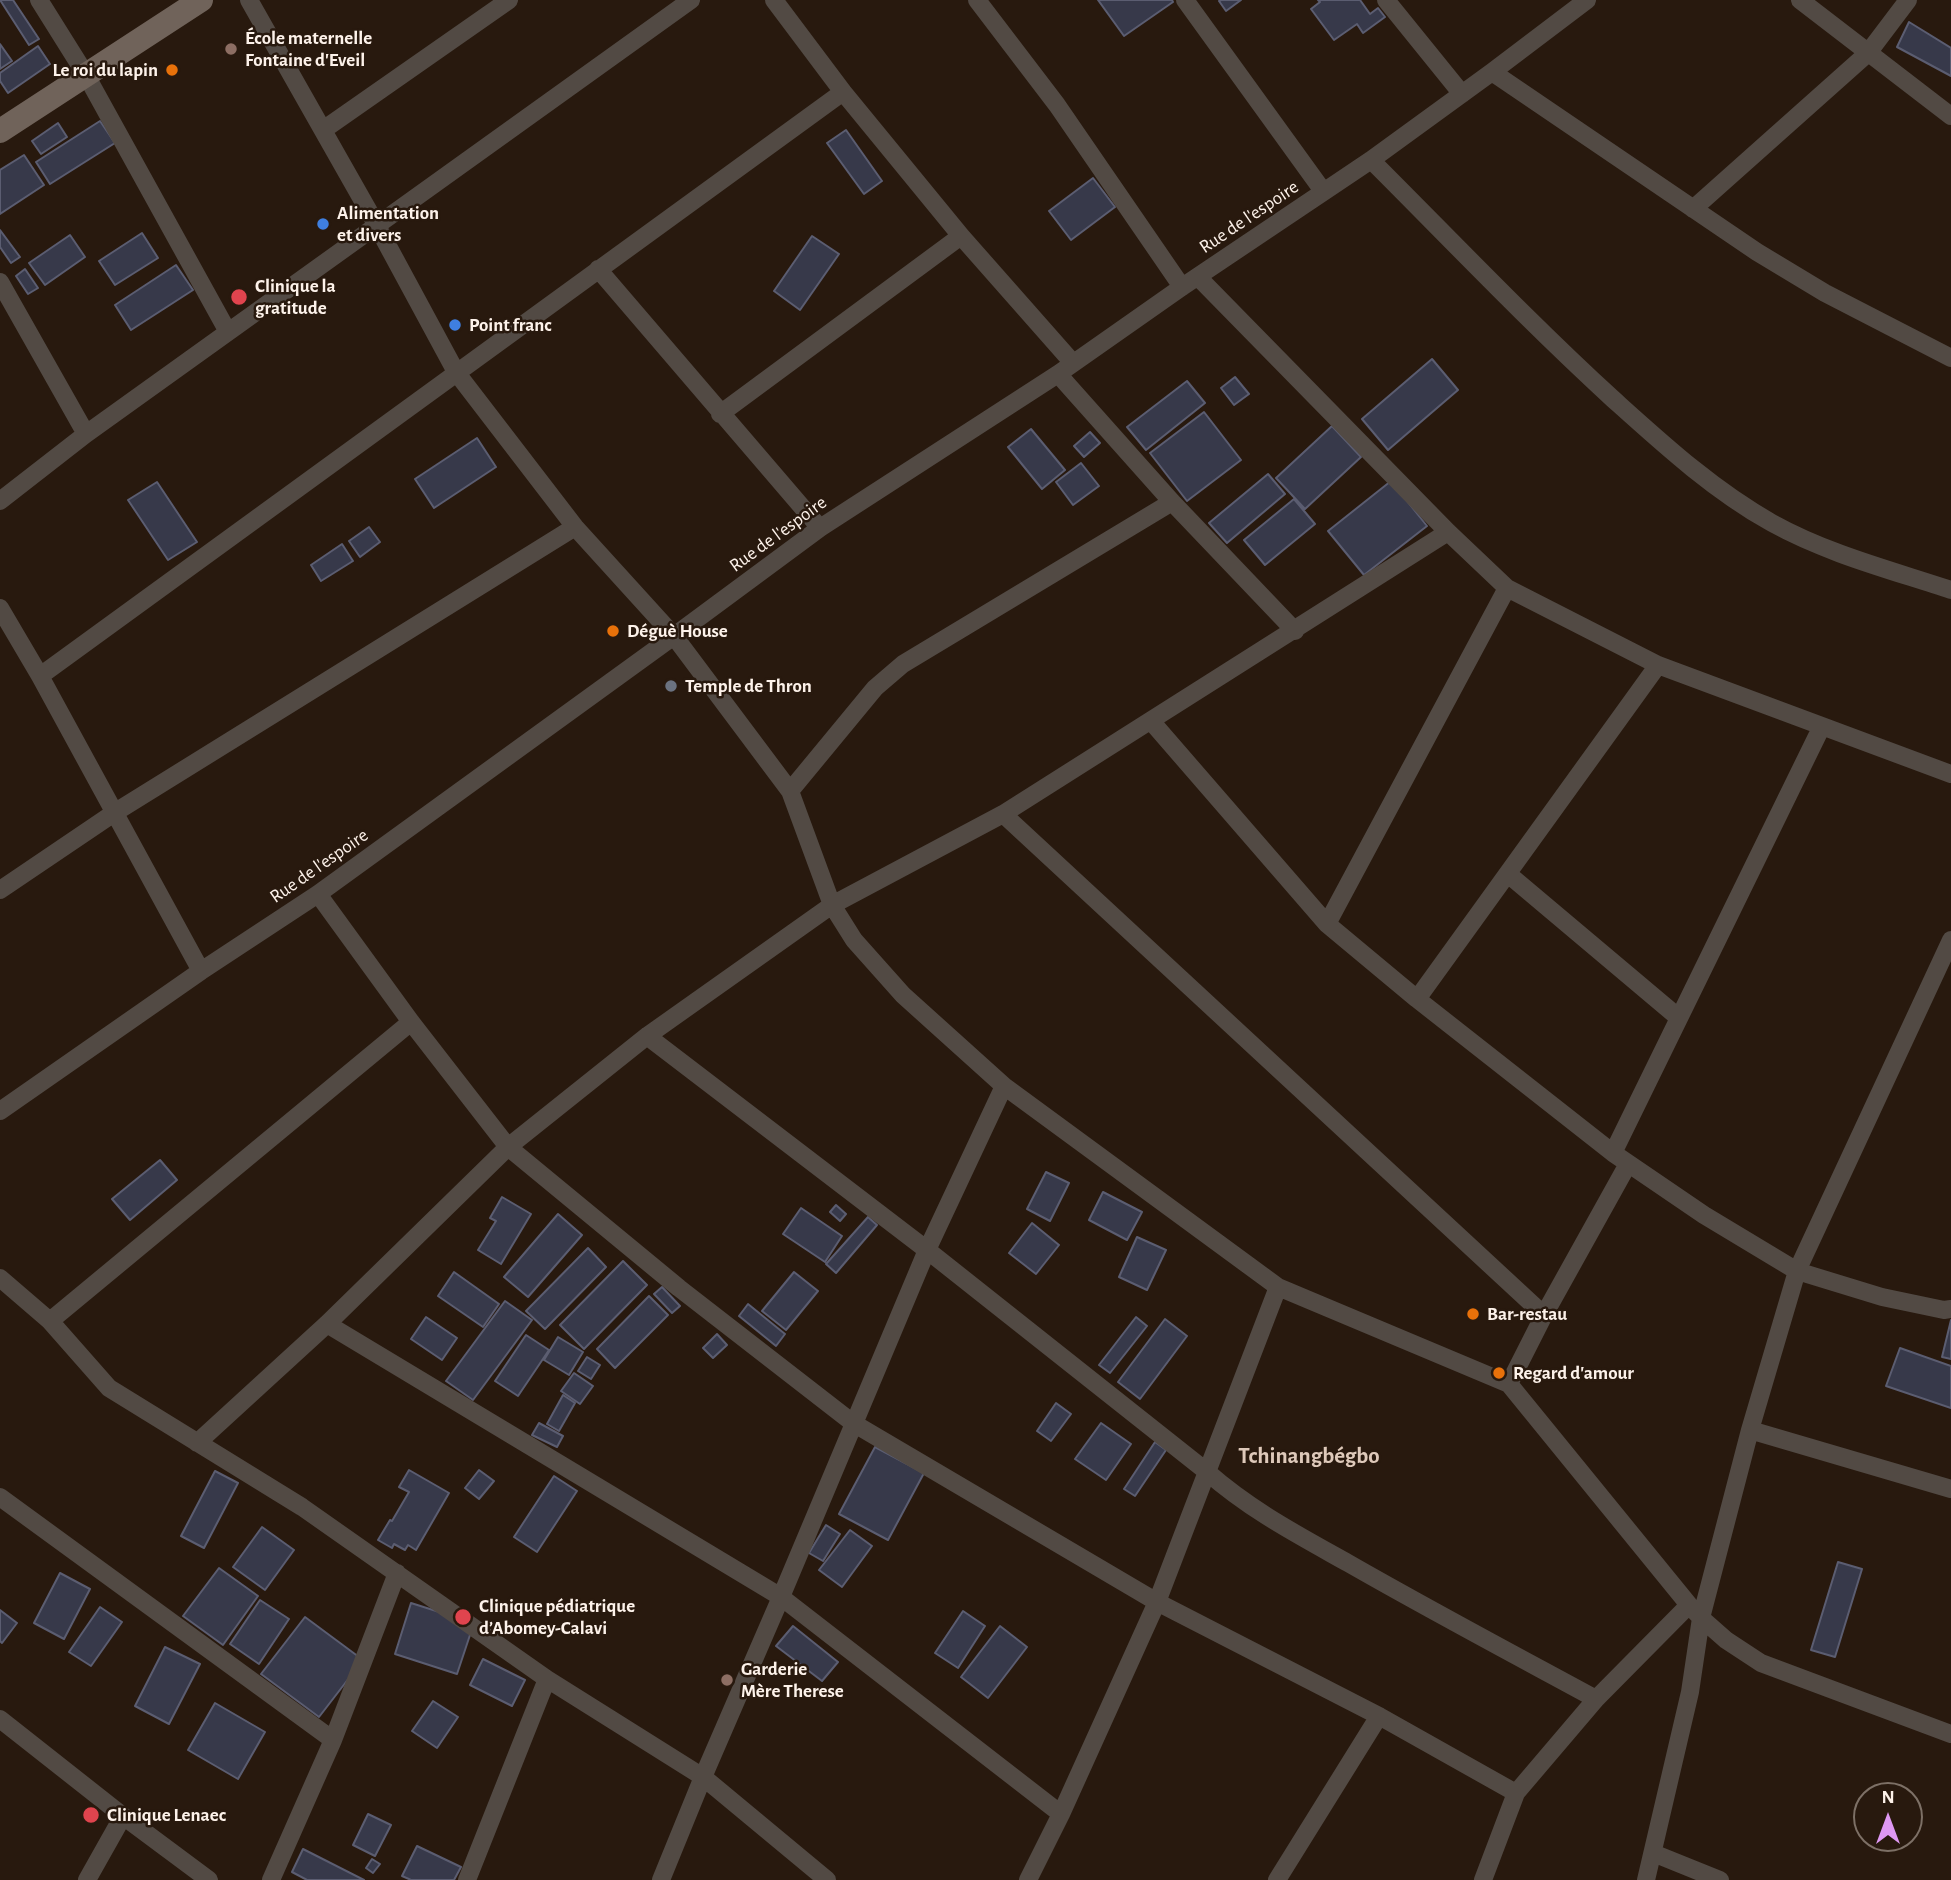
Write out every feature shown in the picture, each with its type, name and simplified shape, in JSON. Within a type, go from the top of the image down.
[{"type":"main road","points":[[0,131],[201,0]]},
{"type":"street","points":[[40,0],[86,75],[228,332]]},
{"type":"street","points":[[249,0],[456,372],[575,527],[674,636],[790,791],[832,905],[854,940],[903,995],[1004,1086],[1278,1287],[1509,1384],[1695,1612],[1726,1640],[1761,1663],[1951,1734]]},
{"type":"street","points":[[323,130],[509,0]]},
{"type":"street","points":[[0,502],[86,434],[691,0]]},
{"type":"street","points":[[774,0],[843,92],[1172,502],[1295,631]]},
{"type":"street","points":[[976,0],[1190,282],[1507,588],[1658,665],[1951,774]]},
{"type":"street","points":[[1185,0],[1323,191]]},
{"type":"street","points":[[1386,0],[1462,94]]},
{"type":"street","name":"Rue de l'espoire","points":[[0,1111],[201,971],[318,894],[820,528],[1066,368],[1371,160],[1587,0]]},
{"type":"street","points":[[1800,0],[1951,116]]},
{"type":"street","points":[[1693,209],[1868,53],[1909,0]]},
{"type":"street","points":[[1492,72],[1758,252],[1825,293],[1951,358]]},
{"type":"street","points":[[40,676],[843,92]]},
{"type":"street","points":[[1371,160],[1561,351],[1672,452],[1721,490],[1772,523],[1834,552],[1951,590]]},
{"type":"street","points":[[720,414],[961,236]]},
{"type":"street","points":[[598,270],[820,528]]},
{"type":"street","points":[[0,282],[86,434]]},
{"type":"street","points":[[790,791],[876,688],[903,664],[1172,502]]},
{"type":"street","points":[[0,890],[114,813],[575,527]]},
{"type":"street","points":[[197,1443],[327,1324],[508,1147],[646,1036],[832,905],[1003,814],[1448,532]]},
{"type":"street","points":[[1326,923],[1507,588]]},
{"type":"street","points":[[0,608],[201,971]]},
{"type":"street","points":[[1417,999],[1658,665]]},
{"type":"street","points":[[1152,721],[1326,923],[1417,999],[1621,1158],[1704,1214],[1797,1271],[1882,1297],[1944,1310],[1951,1309]]},
{"type":"street","points":[[1509,1384],[1621,1158],[1679,1018],[1822,726]]},
{"type":"street","points":[[1003,814],[1544,1315]]},
{"type":"street","points":[[1508,874],[1679,1018]]},
{"type":"street","points":[[318,894],[508,1147],[679,1288],[853,1423],[1157,1602],[1379,1716],[1516,1793]]},
{"type":"street","points":[[1646,1880],[1690,1692],[1695,1612],[1797,1271],[1951,940]]},
{"type":"street","points":[[50,1321],[411,1021]]},
{"type":"street","points":[[646,1036],[927,1250],[1231,1493],[1267,1517],[1396,1590],[1596,1699]]},
{"type":"street","points":[[661,1880],[927,1250],[1004,1086]]},
{"type":"street","points":[[0,1278],[50,1321],[109,1388],[302,1507],[547,1679],[703,1777],[827,1880]]},
{"type":"street","points":[[1028,1880],[1061,1814],[1157,1602],[1278,1287]]},
{"type":"street","points":[[327,1324],[781,1597],[1061,1814]]},
{"type":"street","points":[[1750,1430],[1951,1489]]},
{"type":"street","points":[[0,1497],[333,1740]]},
{"type":"street","points":[[271,1880],[333,1740],[397,1573]]},
{"type":"street","points":[[1483,1880],[1516,1793],[1596,1699],[1695,1612]]},
{"type":"street","points":[[467,1880],[547,1679]]},
{"type":"street","points":[[1278,1880],[1379,1716]]},
{"type":"street","points":[[0,1719],[209,1880]]},
{"type":"street","points":[[87,1880],[123,1816]]},
{"type":"street","points":[[1653,1853],[1720,1880]]},
{"type":"building","points":[[0,0],[13,0],[39,39],[29,45]]},
{"type":"building","points":[[1098,0],[1172,0],[1173,2],[1124,36]]},
{"type":"building","points":[[1241,0],[1226,11],[1219,1]]},
{"type":"building","points":[[1318,0],[1360,0],[1370,14],[1378,8],[1385,17],[1363,33],[1357,24],[1334,40],[1311,9],[1320,2]]},
{"type":"building","points":[[1909,22],[1951,48],[1951,76],[1897,47]]},
{"type":"building","points":[[0,44],[12,61],[0,69]]},
{"type":"building","points":[[38,46],[50,64],[8,93],[0,81],[0,73]]},
{"type":"building","points":[[100,121],[115,143],[50,184],[36,162]]},
{"type":"building","points":[[58,123],[67,137],[41,154],[32,141]]},
{"type":"building","points":[[846,130],[882,181],[864,194],[827,143]]},
{"type":"building","points":[[24,155],[44,185],[0,214],[0,170]]},
{"type":"building","points":[[1093,178],[1115,207],[1071,240],[1049,211]]},
{"type":"building","points":[[0,230],[20,257],[11,263],[0,247]]},
{"type":"building","points":[[142,233],[158,258],[115,285],[99,261]]},
{"type":"building","points":[[70,235],[85,257],[45,285],[29,263]]},
{"type":"building","points":[[812,236],[839,254],[800,310],[774,291]]},
{"type":"building","points":[[176,265],[193,290],[131,330],[115,305]]},
{"type":"building","points":[[25,269],[38,288],[28,294],[16,276]]},
{"type":"building","points":[[1432,359],[1458,390],[1388,450],[1362,419]]},
{"type":"building","points":[[1235,377],[1249,394],[1234,405],[1221,388]]},
{"type":"building","points":[[1187,381],[1205,403],[1146,450],[1127,427]]},
{"type":"building","points":[[1204,412],[1241,460],[1187,501],[1150,453]]},
{"type":"building","points":[[1332,426],[1361,457],[1305,509],[1276,478]]},
{"type":"building","points":[[1031,429],[1065,470],[1042,489],[1008,447]]},
{"type":"building","points":[[1090,432],[1100,443],[1084,457],[1074,446]]},
{"type":"building","points":[[477,438],[496,467],[434,508],[415,479]]},
{"type":"building","points":[[1081,463],[1099,486],[1073,505],[1056,482]]},
{"type":"building","points":[[1268,474],[1285,494],[1227,543],[1209,523]]},
{"type":"building","points":[[1391,481],[1427,526],[1364,575],[1328,531]]},
{"type":"building","points":[[157,482],[197,542],[168,560],[128,500]]},
{"type":"building","points":[[1294,499],[1315,524],[1265,565],[1244,540]]},
{"type":"building","points":[[369,527],[380,542],[360,557],[349,541]]},
{"type":"building","points":[[342,544],[353,561],[321,581],[311,565]]},
{"type":"building","points":[[160,1160],[177,1180],[130,1220],[112,1199]]},
{"type":"building","points":[[1046,1172],[1069,1183],[1050,1221],[1027,1209]]},
{"type":"building","points":[[1103,1192],[1142,1212],[1127,1240],[1089,1220]]},
{"type":"building","points":[[502,1197],[531,1214],[501,1264],[478,1250],[496,1221],[490,1218]]},
{"type":"building","points":[[836,1205],[846,1214],[840,1221],[830,1212]]},
{"type":"building","points":[[801,1208],[842,1236],[825,1262],[783,1234]]},
{"type":"building","points":[[558,1214],[582,1235],[528,1297],[504,1277]]},
{"type":"building","points":[[868,1217],[877,1225],[836,1273],[826,1264]]},
{"type":"building","points":[[1032,1223],[1059,1245],[1036,1274],[1009,1253]]},
{"type":"building","points":[[1137,1237],[1166,1250],[1147,1290],[1119,1277]]},
{"type":"building","points":[[588,1248],[606,1267],[545,1329],[526,1311]]},
{"type":"building","points":[[623,1261],[647,1285],[584,1349],[560,1325]]},
{"type":"building","points":[[454,1272],[499,1304],[483,1327],[438,1296]]},
{"type":"building","points":[[794,1272],[818,1291],[786,1330],[762,1311]]},
{"type":"building","points":[[662,1287],[680,1306],[672,1313],[654,1294]]},
{"type":"building","points":[[649,1296],[668,1315],[615,1368],[597,1349]]},
{"type":"building","points":[[505,1301],[532,1320],[473,1400],[446,1381]]},
{"type":"building","points":[[748,1304],[785,1334],[776,1346],[739,1316]]},
{"type":"building","points":[[426,1317],[457,1338],[442,1360],[411,1339]]},
{"type":"building","points":[[1136,1317],[1147,1326],[1110,1373],[1099,1365]]},
{"type":"building","points":[[1165,1319],[1187,1336],[1140,1399],[1118,1382]]},
{"type":"building","points":[[1951,1320],[1951,1359],[1942,1357]]},
{"type":"building","points":[[717,1334],[727,1345],[713,1358],[703,1348]]},
{"type":"building","points":[[526,1335],[549,1350],[518,1396],[495,1381]]},
{"type":"building","points":[[558,1337],[583,1352],[569,1375],[544,1360]]},
{"type":"building","points":[[1900,1348],[1951,1366],[1951,1408],[1886,1386]]},
{"type":"building","points":[[587,1357],[600,1365],[591,1379],[578,1371]]},
{"type":"building","points":[[574,1373],[593,1386],[580,1404],[561,1391]]},
{"type":"building","points":[[563,1395],[575,1403],[559,1431],[547,1424]]},
{"type":"building","points":[[1056,1403],[1071,1414],[1051,1441],[1037,1431]]},
{"type":"building","points":[[539,1423],[563,1436],[557,1447],[532,1435]]},
{"type":"building","points":[[1101,1423],[1131,1444],[1106,1480],[1075,1459]]},
{"type":"building","points":[[1155,1442],[1166,1450],[1135,1496],[1124,1489]]},
{"type":"building","points":[[875,1447],[924,1473],[888,1540],[839,1514]]},
{"type":"building","points":[[409,1470],[449,1493],[416,1550],[408,1545],[405,1550],[394,1544],[392,1548],[378,1540],[409,1492],[399,1487]]},
{"type":"building","points":[[479,1470],[494,1481],[479,1499],[465,1488]]},
{"type":"building","points":[[215,1471],[238,1483],[204,1548],[181,1536]]},
{"type":"building","points":[[554,1476],[577,1491],[537,1552],[514,1537]]},
{"type":"building","points":[[826,1525],[840,1534],[823,1561],[809,1553]]},
{"type":"building","points":[[262,1527],[294,1550],[265,1590],[233,1567]]},
{"type":"building","points":[[850,1530],[872,1546],[842,1587],[819,1570]]},
{"type":"building","points":[[1838,1562],[1862,1569],[1835,1657],[1811,1650]]},
{"type":"building","points":[[219,1568],[258,1596],[223,1645],[183,1616]]},
{"type":"building","points":[[60,1573],[90,1589],[64,1639],[34,1623]]},
{"type":"building","points":[[260,1600],[289,1619],[259,1664],[230,1644]]},
{"type":"building","points":[[411,1603],[474,1623],[457,1674],[395,1654]]},
{"type":"building","points":[[100,1607],[122,1622],[91,1666],[69,1652]]},
{"type":"building","points":[[0,1610],[17,1623],[2,1643],[0,1641]]},
{"type":"building","points":[[963,1611],[985,1626],[958,1668],[935,1653]]},
{"type":"building","points":[[305,1617],[363,1660],[319,1717],[261,1674]]},
{"type":"building","points":[[793,1626],[838,1662],[822,1681],[776,1646]]},
{"type":"building","points":[[1000,1626],[1027,1647],[988,1698],[961,1677]]},
{"type":"building","points":[[165,1647],[200,1664],[169,1724],[135,1706]]},
{"type":"building","points":[[483,1659],[525,1680],[512,1706],[470,1685]]},
{"type":"building","points":[[433,1701],[458,1717],[437,1748],[412,1731]]},
{"type":"building","points":[[215,1703],[265,1732],[238,1779],[188,1750]]},
{"type":"building","points":[[368,1814],[391,1825],[375,1856],[353,1845]]},
{"type":"building","points":[[417,1846],[461,1867],[454,1880],[411,1880],[402,1876]]},
{"type":"building","points":[[303,1849],[364,1880],[307,1880],[292,1872]]},
{"type":"building","points":[[372,1859],[380,1864],[373,1873],[366,1868]]},
{"type":"place","name":"École maternelle Fontaine d'Eveil","points":[[231,49]]},
{"type":"place","name":"Le roi du lapin","points":[[172,70]]},
{"type":"place","name":"Alimentation et divers","points":[[323,224]]},
{"type":"place","name":"Clinique la gratitude","points":[[239,297]]},
{"type":"place","name":"Point franc","points":[[455,325]]},
{"type":"place","name":"Déguè House","points":[[613,631]]},
{"type":"place","name":"Temple de Thron","points":[[671,686]]},
{"type":"place","name":"Bar-restau","points":[[1473,1314]]},
{"type":"place","name":"Regard d'amour","points":[[1499,1373]]},
{"type":"place","name":"Clinique pédiatrique d’Abomey-Calavi","points":[[463,1617]]},
{"type":"place","name":"Garderie Mère Therese","points":[[727,1680]]},
{"type":"place","name":"Clinique Lenaec","points":[[91,1815]]},
{"type":"district","name":"Tchinangbégbo","points":[[1309,1456]]}]
